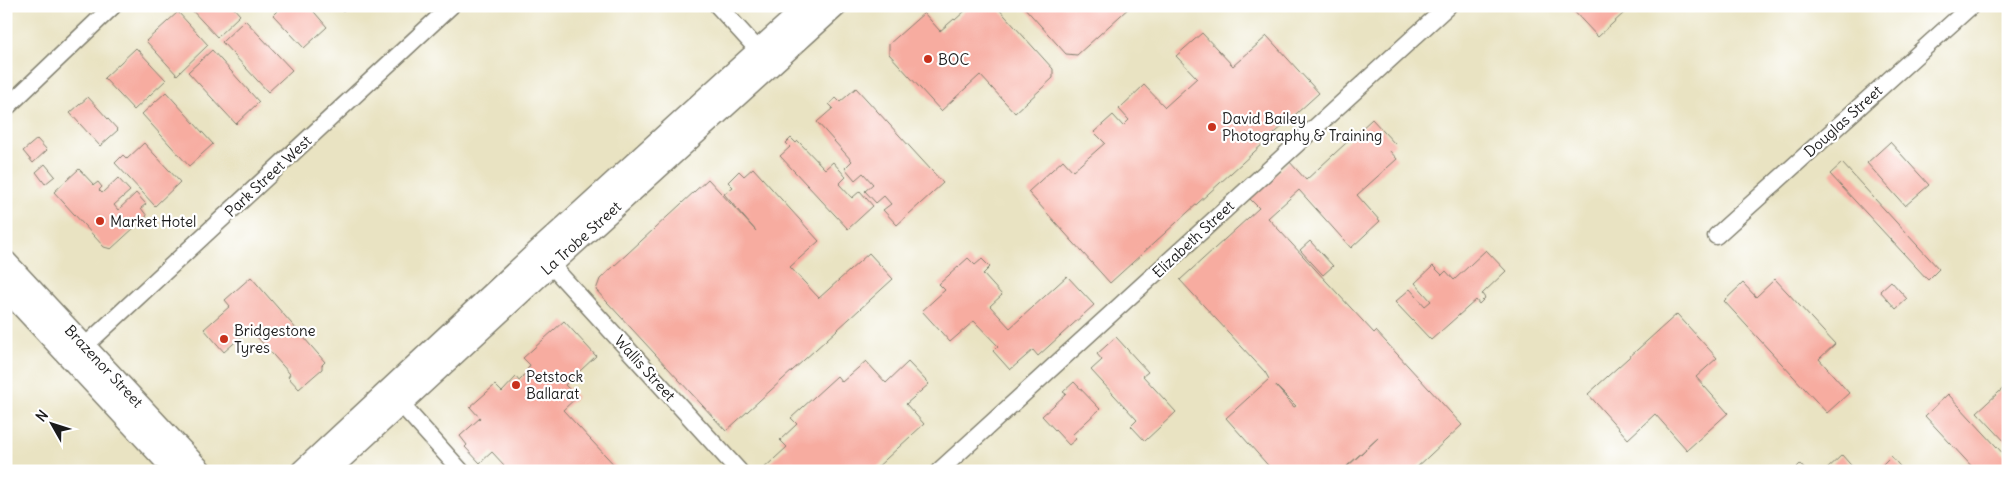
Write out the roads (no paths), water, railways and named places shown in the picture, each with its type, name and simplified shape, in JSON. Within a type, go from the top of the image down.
[{"type":"main road","name":"La Trobe Street","points":[[765,58],[808,6]]},
{"type":"main road","name":"La Trobe Street","points":[[302,471],[394,397],[765,58],[836,6]]},
{"type":"main road","name":"Brazenor Street","points":[[6,262],[174,471]]},
{"type":"main road","name":"Brazenor Street","points":[[6,289],[78,352],[201,471]]},
{"type":"main road","name":"La Trobe Street","points":[[328,471],[394,397]]},
{"type":"street","points":[[6,108],[113,6]]},
{"type":"street","name":"Park Street West","points":[[78,352],[451,6]]},
{"type":"street","points":[[718,6],[765,58]]},
{"type":"street","name":"Elizabeth Street","points":[[939,471],[1448,6]]},
{"type":"street","name":"Douglas Street","points":[[1716,236],[1971,6]]},
{"type":"street","name":"Wallis Street","points":[[544,258],[739,471]]},
{"type":"street","points":[[394,397],[461,471]]},
{"type":"place","name":"BOC","points":[[928,59]]},
{"type":"place","name":"David Bailey Photography & Training","points":[[1212,127]]},
{"type":"place","name":"Market Hotel","points":[[100,221]]},
{"type":"place","name":"Bridgestone Tyres","points":[[224,339]]},
{"type":"place","name":"Petstock Ballarat","points":[[516,385]]}]
